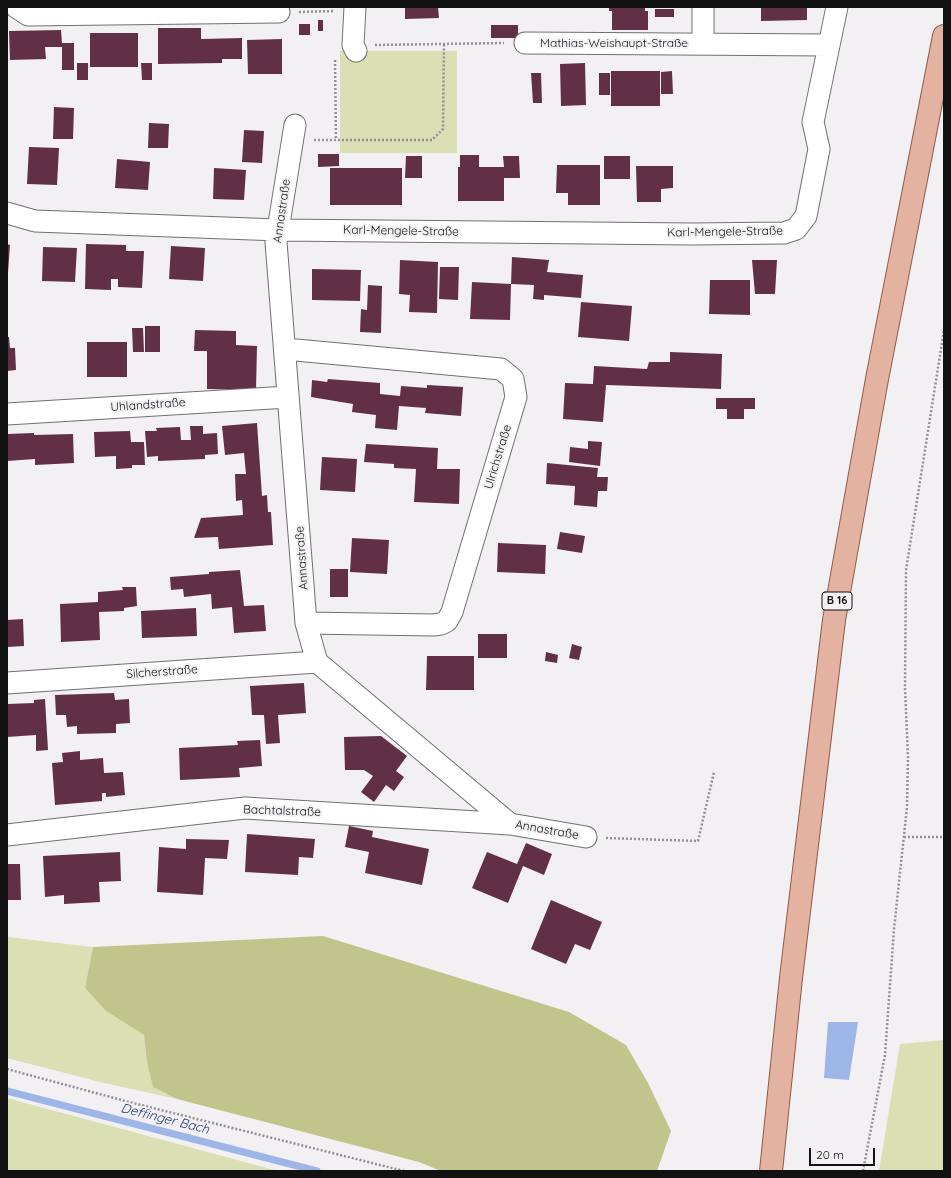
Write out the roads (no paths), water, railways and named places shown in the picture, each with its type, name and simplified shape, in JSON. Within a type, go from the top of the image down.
[{"type":"main road","name":"B 16","points":[[771,1171],[791,978],[834,620],[877,379],[944,36]]},
{"type":"street","points":[[16,7],[28,15],[279,12]]},
{"type":"street","points":[[355,7],[353,45],[363,48]]},
{"type":"street","name":"Mathias-Weishaupt-Straße","points":[[703,7],[703,44]]},
{"type":"street","points":[[829,45],[836,7]]},
{"type":"street","name":"Mathias-Weishaupt-Straße","points":[[525,43],[829,45]]},
{"type":"street","name":"Karl-Mengele-Straße","points":[[7,213],[35,221],[279,230],[693,234],[784,232],[796,229],[806,216],[819,149],[813,122],[829,45]]},
{"type":"street","name":"Annastraße","points":[[294,132],[276,242],[302,552],[306,623],[317,662],[510,824],[586,837]]},
{"type":"street","name":"Ulrichstraße","points":[[285,350],[501,369],[513,379],[516,396],[454,604],[447,621],[440,624],[306,623]]},
{"type":"street","name":"Uhlandstraße","points":[[7,414],[288,396]]},
{"type":"street","name":"Silcherstraße","points":[[7,683],[317,662]]},
{"type":"street","name":"Bachtalstraße","points":[[7,835],[245,808],[510,824]]},
{"type":"water","points":[[828,1022],[858,1022],[849,1080],[824,1078]]},
{"type":"waterway","name":"Deffinger Bach","points":[[7,1091],[317,1171]]}]
